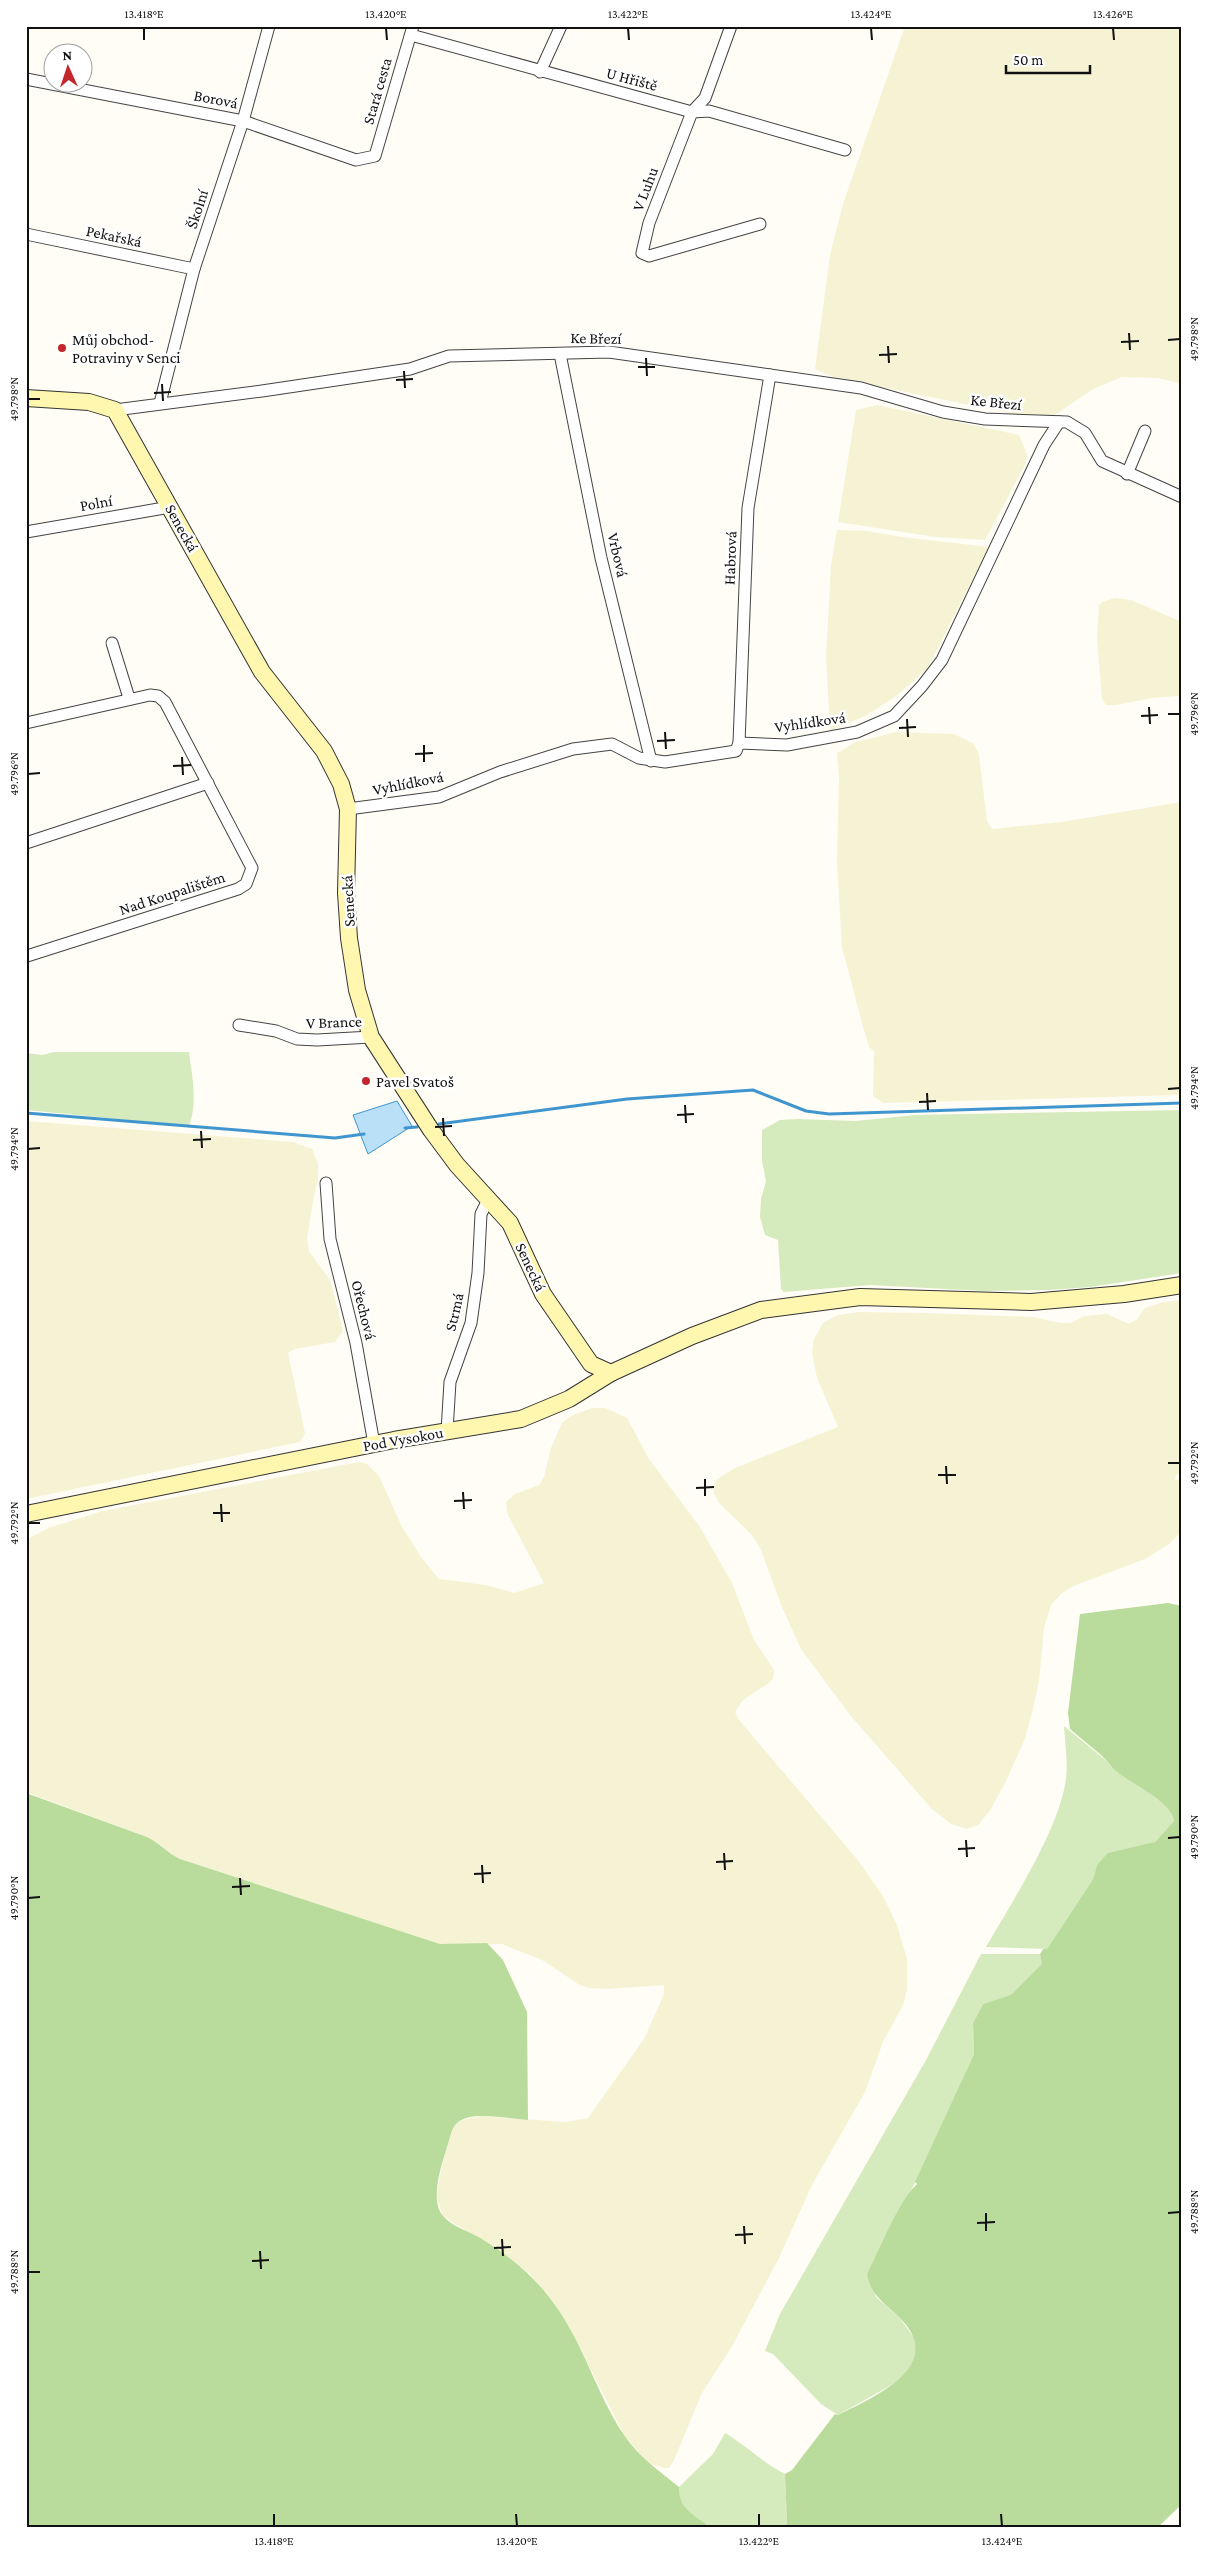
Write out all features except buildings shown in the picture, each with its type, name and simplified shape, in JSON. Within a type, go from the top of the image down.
[{"type":"street","name":"Školní","points":[[160,403],[194,269],[243,121],[269,26]]},
{"type":"street","points":[[540,72],[562,26]]},
{"type":"street","name":"V Luhu","points":[[731,26],[705,98],[692,112],[649,223],[642,253],[649,256],[760,224]]},
{"type":"street","name":"U Hřiště","points":[[412,31],[540,72],[692,112],[709,111],[844,150]]},
{"type":"street","name":"Stará cesta","points":[[381,136],[412,31]]},
{"type":"street","name":"Borová","points":[[26,79],[243,121],[356,160],[375,156],[381,136]]},
{"type":"street","name":"Pekařská","points":[[26,234],[194,269]]},
{"type":"street","name":"Ke Březí","points":[[115,410],[262,392],[410,368],[449,356],[617,353],[860,388],[943,412],[985,419],[1059,422],[1075,425],[1090,441],[1102,461],[1127,474]]},
{"type":"street","name":"Vrbová","points":[[560,354],[601,558],[651,761]]},
{"type":"street","name":"Habrová","points":[[739,744],[748,508],[770,375]]},
{"type":"street","points":[[26,398],[89,402],[115,410]]},
{"type":"street","name":"Senecká","points":[[115,410],[262,672],[324,751],[341,784],[348,809],[346,893],[349,938],[356,990],[372,1037],[431,1130],[488,1200],[510,1223],[543,1294],[591,1364],[611,1373]]},
{"type":"street","name":"Vyhlídková","points":[[348,809],[439,797],[500,772],[573,749],[612,744],[651,761],[664,762],[736,751],[739,744],[787,745],[857,732],[894,716],[922,686],[942,660],[1044,445],[1059,422]]},
{"type":"street","points":[[1145,431],[1127,474],[1182,497]]},
{"type":"street","name":"Polní","points":[[26,532],[170,507]]},
{"type":"street","points":[[112,643],[129,698]]},
{"type":"street","name":"Nad Koupalištěm","points":[[26,723],[129,698],[150,694],[158,696],[165,702],[252,868],[246,884],[238,889],[27,955]]},
{"type":"street","points":[[26,843],[208,783]]},
{"type":"street","name":"V Brance","points":[[239,1025],[276,1031],[297,1039],[318,1040],[372,1037]]},
{"type":"street","name":"Ořechová","points":[[326,1183],[330,1239],[356,1343],[374,1444]]},
{"type":"street","name":"Strmá","points":[[447,1431],[450,1382],[470,1323],[478,1273],[481,1214],[488,1200]]},
{"type":"street","name":"Pod Vysokou","points":[[26,1514],[374,1444],[521,1419],[569,1399],[611,1373],[692,1336],[761,1310],[860,1297],[1031,1302],[1124,1294],[1182,1284]]},
{"type":"shaded area","points":[[905,26],[1182,26],[1182,384],[1158,378],[1122,377],[1093,389],[1049,419],[1038,419],[832,377],[815,369],[830,255],[843,204]]},
{"type":"shaded area","points":[[877,405],[1019,435],[1027,454],[1026,463],[985,540],[935,537],[838,522],[856,410]]},
{"type":"shaded area","points":[[837,530],[867,531],[989,547],[927,669],[895,697],[865,716],[830,731],[826,657],[831,565]]},
{"type":"shaded area","points":[[1115,598],[1131,600],[1182,622],[1182,692],[1178,696],[1152,698],[1116,705],[1106,705],[1102,699],[1097,638],[1099,605],[1102,602]]},
{"type":"shaded area","points":[[896,732],[954,734],[974,744],[979,755],[987,821],[992,829],[1061,822],[1182,802],[1182,1095],[883,1103],[873,1096],[874,1051],[869,1047],[842,947],[837,862],[839,776],[837,753],[856,742]]},
{"type":"shaded area","points":[[26,1121],[293,1142],[312,1149],[318,1164],[318,1180],[307,1238],[309,1251],[330,1280],[343,1331],[335,1342],[295,1349],[288,1353],[305,1433],[300,1442],[26,1499]]},
{"type":"shaded area","points":[[1182,1300],[1182,1473],[1176,1475],[1175,1480],[1182,1479],[1182,1531],[1169,1544],[1145,1559],[1071,1587],[1051,1605],[1044,1628],[1039,1681],[1033,1709],[1024,1741],[1007,1779],[991,1809],[978,1825],[967,1829],[951,1824],[932,1809],[850,1715],[801,1649],[781,1605],[761,1550],[752,1535],[718,1502],[713,1490],[716,1480],[735,1468],[838,1427],[817,1378],[812,1352],[814,1339],[823,1323],[838,1315],[858,1312],[927,1313],[1033,1317],[1060,1323],[1070,1323],[1085,1316],[1107,1314],[1129,1324],[1137,1319],[1145,1308],[1163,1302]]},
{"type":"shaded area","points":[[592,1408],[605,1408],[627,1418],[649,1459],[700,1527],[732,1583],[754,1640],[774,1670],[773,1679],[743,1700],[735,1712],[739,1720],[857,1859],[883,1896],[897,1925],[907,1959],[907,1990],[903,2005],[883,2042],[865,2092],[812,2185],[779,2258],[731,2348],[702,2393],[669,2468],[648,2463],[624,2435],[569,2327],[555,2305],[529,2273],[443,2216],[436,2196],[445,2153],[453,2127],[459,2121],[481,2116],[566,2122],[588,2118],[644,2039],[664,1994],[664,1985],[608,1989],[588,1988],[578,1984],[544,1961],[502,1944],[440,1944],[180,1859],[168,1853],[162,1846],[147,1837],[26,1792],[26,1542],[30,1538],[48,1528],[103,1511],[359,1462],[367,1464],[379,1476],[402,1527],[421,1557],[439,1579],[486,1585],[514,1593],[544,1583],[507,1513],[506,1502],[515,1494],[539,1485],[544,1477],[551,1448],[562,1423],[571,1416]]},
{"type":"green space","points":[[54,1052],[189,1052],[194,1098],[189,1126],[26,1110],[26,1053],[42,1055]]},
{"type":"green space","points":[[1182,1110],[1182,1273],[1090,1287],[1049,1290],[984,1291],[870,1285],[784,1292],[781,1289],[778,1240],[765,1235],[760,1217],[761,1199],[766,1181],[762,1161],[762,1130],[780,1120],[855,1121],[916,1115]]},
{"type":"green space","points":[[1168,1603],[1182,1606],[1182,2504],[1157,2528],[784,2528],[787,2523],[785,2474],[792,2470],[835,2414],[838,2415],[887,2388],[901,2377],[911,2364],[915,2349],[912,2334],[898,2316],[875,2293],[867,2274],[896,2213],[917,2184],[915,2182],[974,2054],[973,2023],[983,2004],[1011,1995],[1042,1964],[1040,1954],[1043,1949],[1047,1949],[1093,1879],[1097,1865],[1108,1853],[1155,1842],[1174,1821],[1172,1814],[1166,1807],[1150,1793],[1122,1776],[1099,1753],[1070,1729],[1068,1713],[1080,1614]]},
{"type":"green space","points":[[1064,1726],[1115,1769],[1164,1805],[1171,1813],[1174,1821],[1155,1842],[1097,1865],[1093,1879],[1047,1949],[986,1947],[1033,1865],[1062,1799],[1067,1760]]},
{"type":"green space","points":[[26,1793],[147,1837],[180,1859],[440,1944],[487,1943],[503,1960],[527,2012],[528,2120],[480,2116],[463,2119],[455,2125],[438,2182],[437,2201],[439,2209],[443,2216],[451,2223],[482,2239],[513,2260],[547,2295],[565,2320],[614,2420],[624,2435],[642,2456],[679,2487],[681,2501],[694,2516],[711,2528],[26,2528]]},
{"type":"green space","points":[[981,1954],[1040,1954],[1043,1964],[1011,1996],[983,2004],[973,2023],[974,2054],[917,2179],[867,2274],[876,2297],[899,2317],[914,2338],[917,2350],[912,2365],[902,2379],[838,2415],[821,2404],[773,2354],[765,2351],[780,2314],[926,2060]]},
{"type":"green space","points":[[725,2433],[769,2465],[785,2474],[787,2523],[784,2528],[734,2529],[711,2527],[693,2516],[684,2506],[678,2488],[713,2454]]},
{"type":"water","points":[[397,1101],[412,1126],[368,1154],[353,1115]]},
{"type":"waterway","points":[[439,1124],[627,1099],[753,1090],[806,1111],[829,1114],[1182,1103]]},
{"type":"waterway","points":[[26,1113],[335,1138],[364,1134]]},
{"type":"waterway","points":[[405,1128],[417,1127]]},
{"type":"place","name":"Můj obchod- Potraviny v Senci","points":[[62,348]]},
{"type":"place","name":"Pavel Svatoš","points":[[366,1081]]}]
